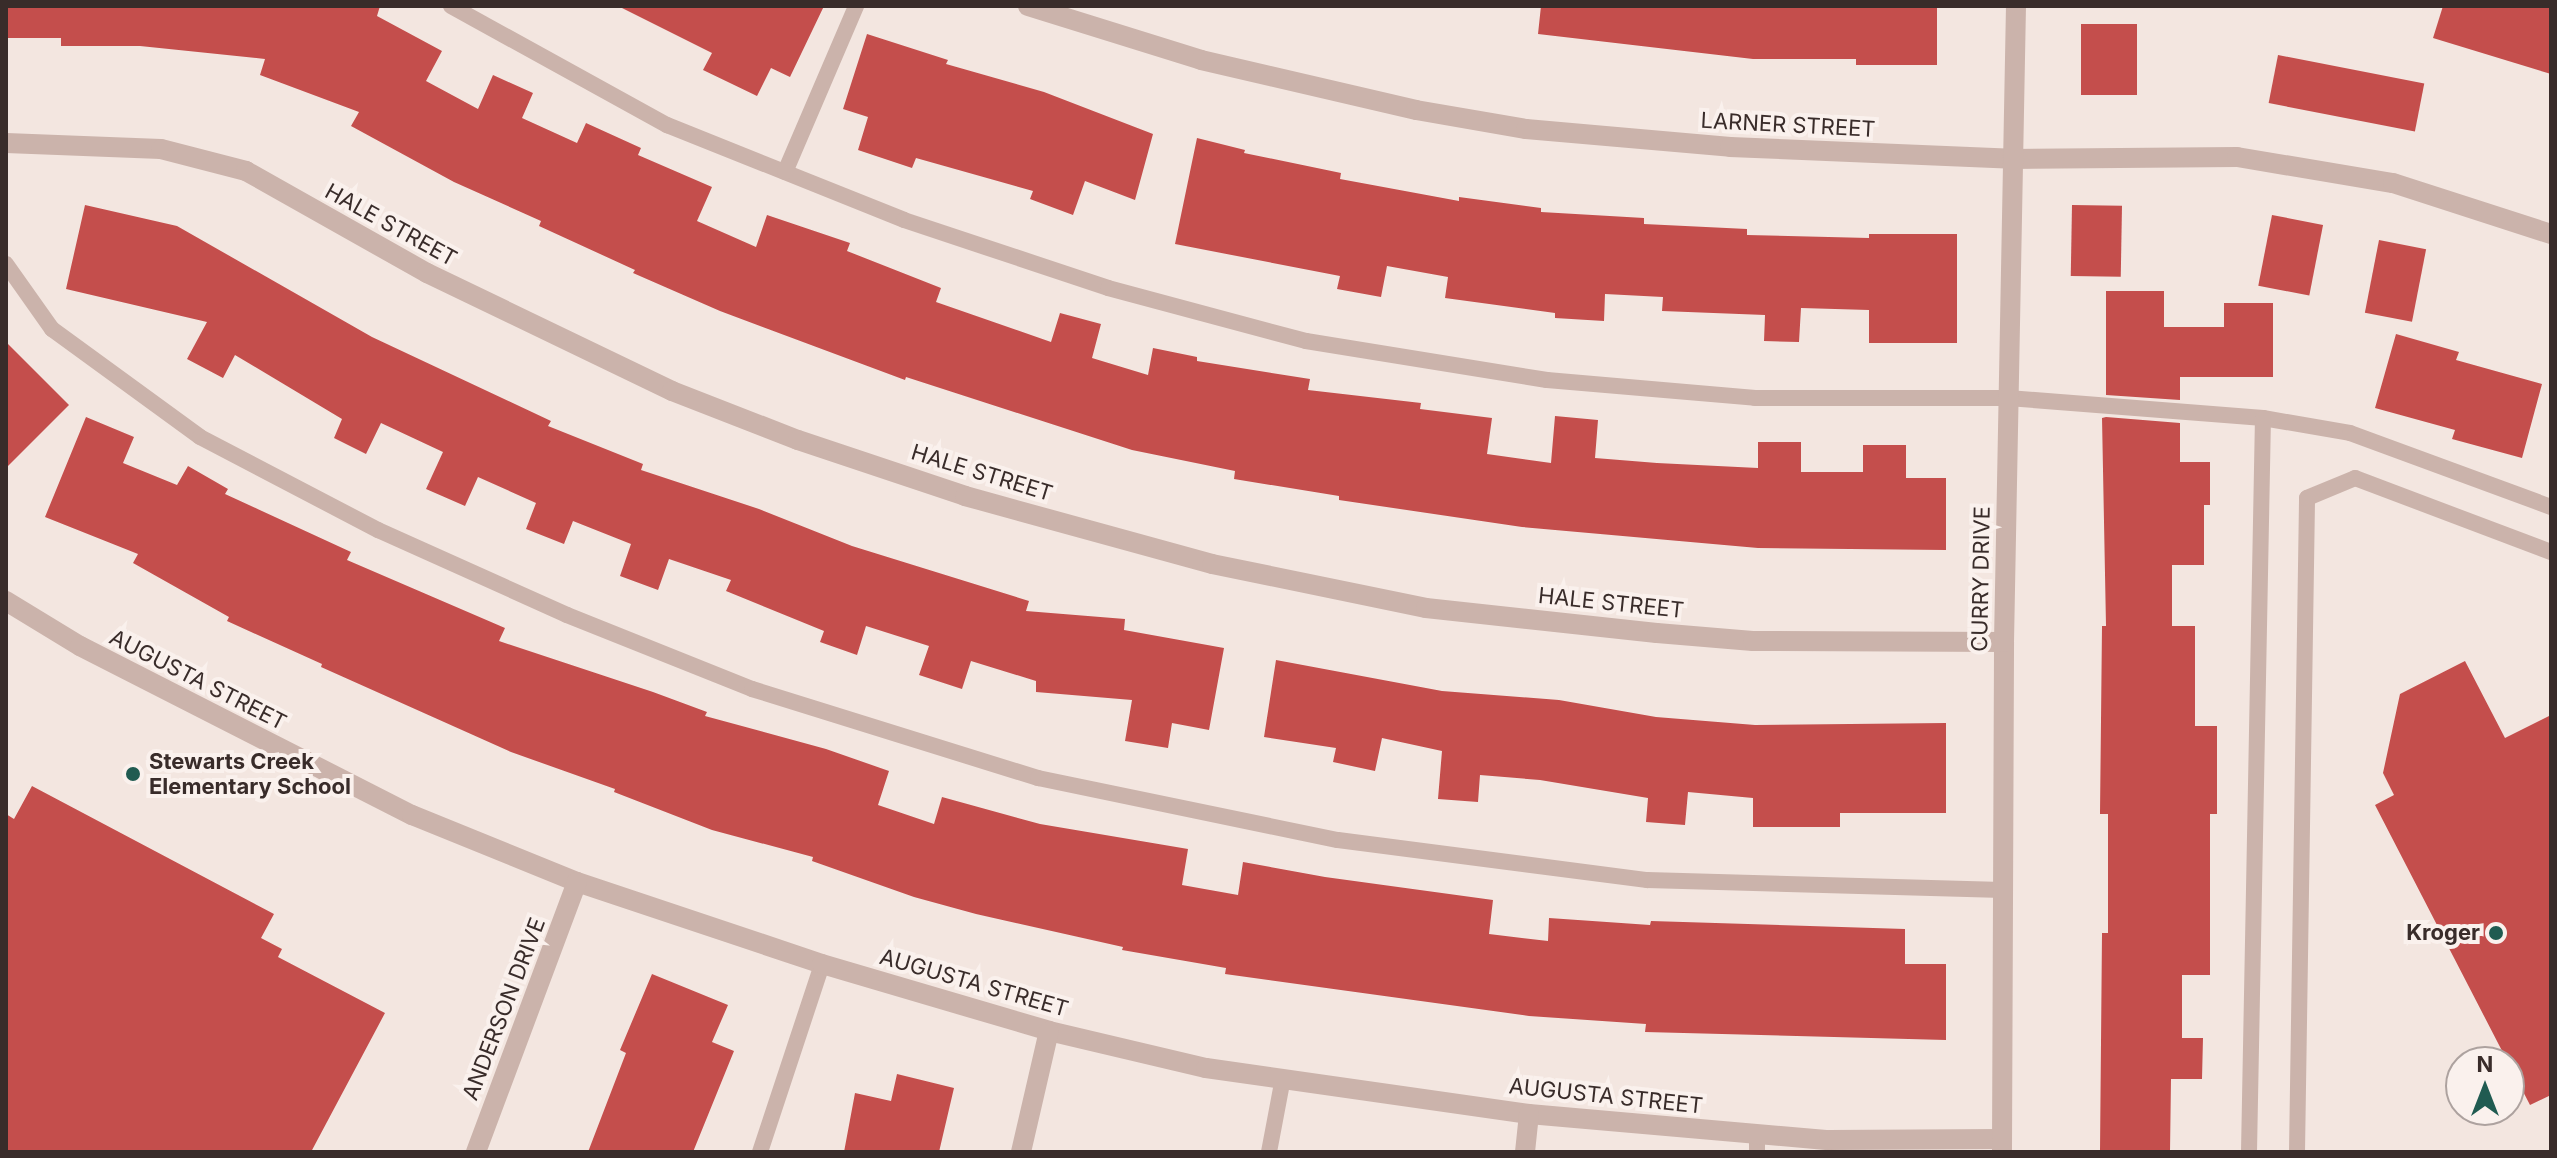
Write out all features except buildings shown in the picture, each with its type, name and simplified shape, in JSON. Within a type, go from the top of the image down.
[{"type":"street","name":"LARNER STREET","points":[[1028,6],[1091,29],[1201,60],[1416,110],[1526,129],[1730,147],[2012,159],[2237,157],[2393,183],[2551,234]]},
{"type":"street","name":"CURRY DRIVE","points":[[2002,1145],[2004,642],[2016,6]]},
{"type":"street","name":"HALE STREET","points":[[6,143],[161,149],[246,171],[427,273],[672,391],[798,440],[965,496],[1212,564],[1426,608],[1657,633],[1753,641],[2004,642]]},
{"type":"street","name":"AUGUSTA STREET","points":[[6,601],[94,653],[398,808],[577,882],[822,964],[1049,1031],[1206,1068],[1757,1143],[1829,1140],[2002,1145]]},
{"type":"street","name":"ANDERSON DRIVE","points":[[476,1152],[577,882]]},
{"type":"street","points":[[1021,1152],[1049,1031]]},
{"type":"street","points":[[1525,1152],[1529,1114]]},
{"type":"lane","points":[[451,6],[667,125],[904,220],[1108,288],[1306,341],[1547,380],[1741,397],[2008,398],[2263,418],[2350,433],[2551,507]]},
{"type":"lane","points":[[785,172],[856,6]]},
{"type":"lane","points":[[6,264],[52,329],[200,437],[378,530],[567,615],[752,689],[1038,778],[1338,840],[1647,880],[2003,890]]},
{"type":"lane","points":[[2249,1152],[2263,418]]},
{"type":"lane","points":[[2297,1152],[2307,498],[2355,478],[2551,552]]},
{"type":"lane","points":[[760,1152],[822,964]]},
{"type":"lane","points":[[1269,1152],[1283,1078]]},
{"type":"place","name":"Stewarts Creek Elementary School","points":[[133,774]]},
{"type":"place","name":"Kroger","points":[[2496,933]]}]
